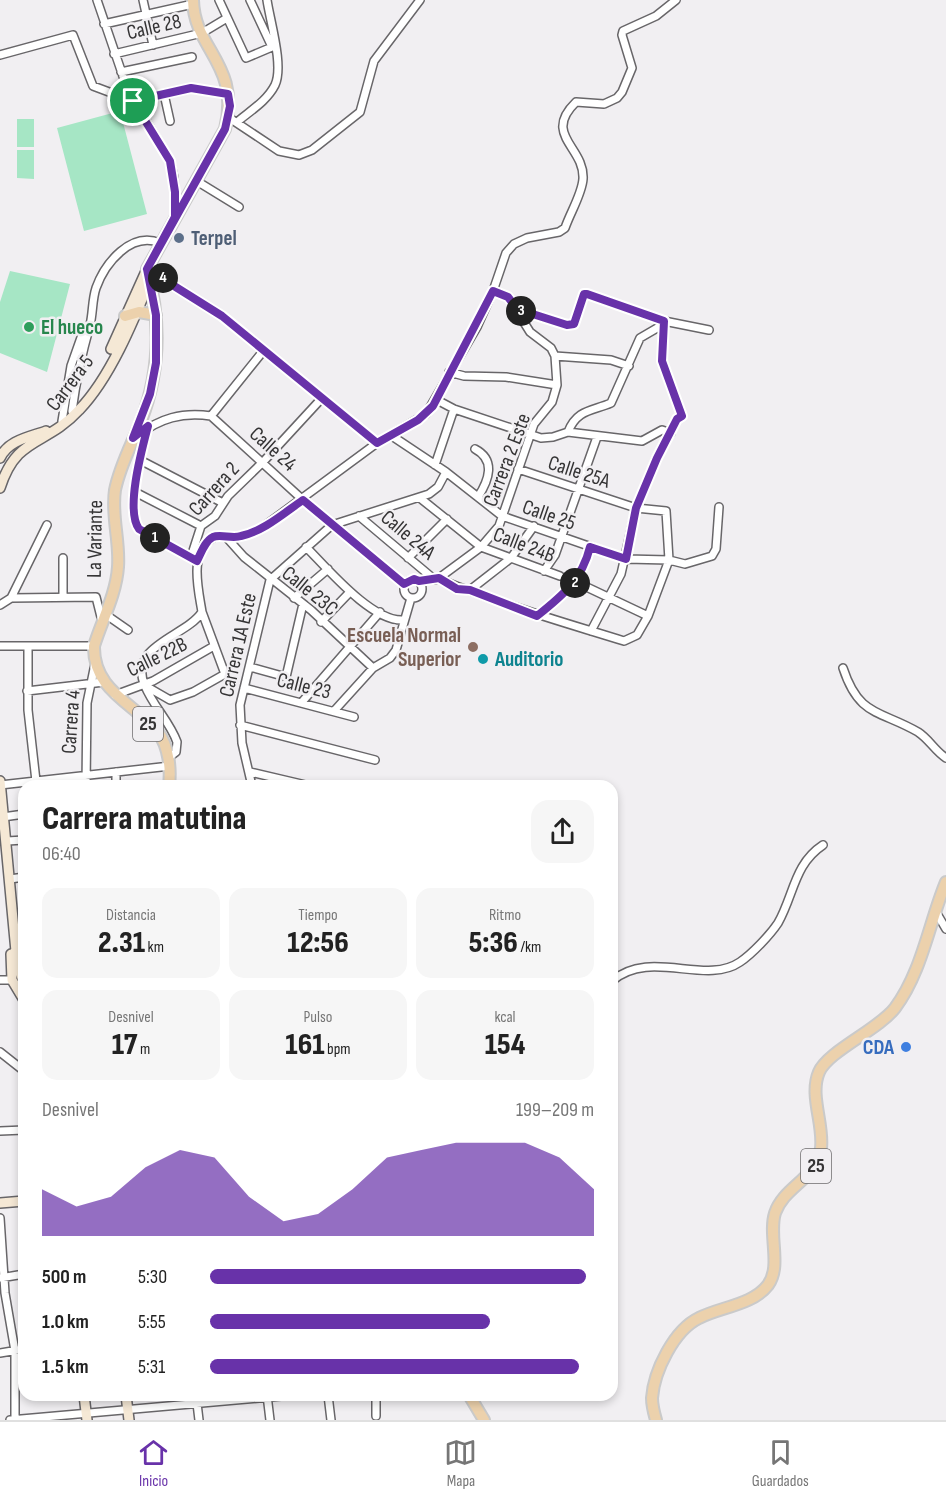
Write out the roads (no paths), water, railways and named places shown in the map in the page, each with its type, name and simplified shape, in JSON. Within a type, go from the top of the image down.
[{"type":"main road","points":[[193,2],[194,17],[221,68],[233,119]]},
{"type":"main road","name":"Carrera 5","points":[[147,269],[195,180],[233,119]]},
{"type":"main road","name":"La Variante","points":[[147,269],[156,315],[157,347],[154,378],[146,409],[115,490],[118,565],[116,581],[94,646],[95,661],[114,695],[158,733],[169,762],[169,780]]},
{"type":"main road","points":[[130,315],[156,315]]},
{"type":"main road","name":"25","points":[[656,1420],[652,1399],[656,1380],[684,1329],[697,1318],[758,1294],[769,1284],[772,1273],[775,1212],[783,1198],[811,1173],[819,1158],[822,1140],[816,1089],[819,1071],[828,1060],[871,1030],[894,1008],[910,983],[946,882]]},
{"type":"main road","points":[[473,1401],[484,1420]]},
{"type":"street","points":[[97,0],[114,54],[133,101],[170,161],[174,178],[172,222]]},
{"type":"street","points":[[143,0],[153,45]]},
{"type":"street","points":[[219,0],[246,58],[272,47],[250,0]]},
{"type":"street","points":[[267,0],[276,49],[277,77],[266,98],[233,119],[279,151],[299,156],[312,150],[360,112],[374,61],[420,0]]},
{"type":"street","points":[[144,685],[170,699],[176,699],[225,674],[202,612],[194,559],[216,536],[227,538],[245,536],[259,530],[303,500],[377,443],[426,414],[437,400],[449,372],[477,327],[506,253],[513,244],[526,238],[560,232],[565,228],[583,177],[578,161],[564,134],[562,122],[566,114],[576,102],[604,104],[617,98],[630,79],[632,68],[621,35],[623,31],[656,16],[676,0]]},
{"type":"street","points":[[104,24],[193,2]]},
{"type":"street","name":"Calle 28","points":[[114,54],[202,33],[226,18]]},
{"type":"street","points":[[0,55],[73,36],[93,86]]},
{"type":"street","points":[[78,50],[93,86],[133,101],[191,88],[228,94]]},
{"type":"street","points":[[121,72],[192,57]]},
{"type":"street","points":[[164,94],[170,121]]},
{"type":"street","points":[[195,180],[239,207]]},
{"type":"street","points":[[72,411],[96,287],[116,256],[136,242],[145,238],[160,243]]},
{"type":"street","points":[[147,269],[222,316],[377,443]]},
{"type":"street","name":"Carrera 5","points":[[0,488],[12,459],[28,444],[60,428],[80,409],[99,385],[130,315],[147,269]]},
{"type":"street","name":"Carrera 5","points":[[0,458],[20,439],[47,430],[62,421],[72,411],[99,377],[150,280]]},
{"type":"street","points":[[493,291],[508,297],[530,332],[551,348],[555,356],[611,360],[629,366]]},
{"type":"street","points":[[517,309],[567,325],[574,324],[584,294],[664,323],[709,330]]},
{"type":"street","points":[[62,421],[71,366],[92,314]]},
{"type":"street","points":[[568,432],[571,424],[583,411],[611,403],[640,338],[664,323]]},
{"type":"street","points":[[591,631],[626,559],[636,508],[657,458],[677,419],[682,416],[662,361],[664,323]]},
{"type":"street","points":[[133,438],[148,426],[179,415],[211,416],[264,350]]},
{"type":"street","name":"Carrera 2 Este","points":[[437,579],[480,547],[499,526],[532,436],[534,424],[552,402],[557,385],[555,356]]},
{"type":"street","points":[[449,372],[464,376],[506,377],[557,385]]},
{"type":"street","name":"Carrera 2","points":[[194,559],[201,526],[215,516],[223,503],[322,398]]},
{"type":"street","points":[[437,400],[454,409],[532,436]]},
{"type":"street","points":[[435,465],[454,409]]},
{"type":"street","name":"Calle 24","points":[[211,416],[303,500],[404,584]]},
{"type":"street","points":[[148,426],[135,492],[135,524],[139,529],[194,559]]},
{"type":"street","name":"Calle 25A","points":[[532,436],[553,437],[568,432],[642,441],[662,430],[671,433]]},
{"type":"street","name":"Calle 25","points":[[392,436],[446,472],[502,516],[626,559],[696,563],[716,553],[719,507]]},
{"type":"street","points":[[544,571],[555,555],[597,437]]},
{"type":"street","points":[[475,449],[485,454],[489,461],[487,483],[478,497]]},
{"type":"street","points":[[140,460],[223,503]]},
{"type":"street","name":"Calle 25A","points":[[518,469],[636,508],[666,511],[669,560]]},
{"type":"street","name":"Carrera 1A Este","points":[[251,780],[244,753],[240,705],[270,580],[333,525],[420,498],[438,487],[446,472]]},
{"type":"street","points":[[135,492],[201,526]]},
{"type":"street","name":"Calle 24B","points":[[420,498],[480,547],[560,576]]},
{"type":"street","name":"Calle 24A","points":[[359,516],[408,558],[437,579]]},
{"type":"street","points":[[408,558],[447,519]]},
{"type":"street","points":[[6,602],[47,525]]},
{"type":"street","points":[[470,590],[511,558],[534,526]]},
{"type":"street","name":"Calle 23C","points":[[227,538],[270,580],[303,604],[373,668]]},
{"type":"street","points":[[306,547],[350,593],[380,612],[403,620]]},
{"type":"street","points":[[537,616],[576,582],[586,565],[590,547]]},
{"type":"street","points":[[63,558],[63,596]]},
{"type":"street","points":[[334,711],[373,668],[390,658],[396,651],[403,620],[410,609],[411,598],[404,590],[404,584],[408,580],[437,579],[457,589],[470,590],[537,616],[624,641],[631,639],[648,616],[669,560]]},
{"type":"street","points":[[294,598],[328,569]]},
{"type":"street","points":[[411,598],[421,594],[422,586],[419,581]]},
{"type":"street","points":[[576,582],[610,596],[648,616]]},
{"type":"street","points":[[321,622],[350,593]]},
{"type":"street","points":[[6,602],[63,596],[96,597],[104,619],[128,630]]},
{"type":"street","points":[[250,667],[286,677],[303,604]]},
{"type":"street","points":[[44,780],[116,772],[169,762],[176,752],[177,742],[144,685],[142,669],[147,656],[154,647],[198,618],[202,612]]},
{"type":"street","points":[[302,702],[380,612]]},
{"type":"street","points":[[0,646],[94,646]]},
{"type":"street","points":[[28,646],[27,691],[36,780]]},
{"type":"street","name":"Calle 22B","points":[[114,695],[144,685],[214,646]]},
{"type":"street","name":"Carrera 4","points":[[86,780],[87,703],[95,661]]},
{"type":"street","points":[[843,668],[855,696],[866,706],[882,717],[918,732],[946,758]]},
{"type":"street","points":[[27,691],[105,682]]},
{"type":"street","name":"Calle 23","points":[[244,688],[354,717]]},
{"type":"street","points":[[240,725],[375,760]]},
{"type":"street","points":[[116,772],[116,780]]},
{"type":"street","points":[[250,772],[284,780]]},
{"type":"street","points":[[18,782],[0,783],[2,864],[18,967]]},
{"type":"street","points":[[1,818],[18,815]]},
{"type":"street","points":[[1,818],[7,841],[18,960]]},
{"type":"street","points":[[7,841],[18,840]]},
{"type":"street","points":[[618,976],[622,972],[650,966],[722,970],[740,962],[777,923],[808,855],[823,845]]},
{"type":"street","points":[[10,879],[18,878]]},
{"type":"street","points":[[936,912],[946,929]]},
{"type":"street","points":[[0,980],[18,980]]},
{"type":"street","points":[[0,1052],[18,1066]]},
{"type":"street","points":[[0,1131],[18,1130]]},
{"type":"street","points":[[0,1203],[18,1202]]},
{"type":"street","points":[[0,1218],[3,1278],[15,1351],[14,1420],[128,1415],[188,1401]]},
{"type":"street","points":[[3,1278],[18,1276]]},
{"type":"street","points":[[0,1353],[18,1350]]},
{"type":"street","points":[[85,1401],[86,1416]]},
{"type":"street","points":[[196,1401],[199,1420]]},
{"type":"street","points":[[268,1401],[270,1420]]},
{"type":"street","points":[[329,1401],[331,1420]]},
{"type":"street","points":[[376,1401],[376,1416]]},
{"type":"place","name":"Terpel","points":[[179,238]]},
{"type":"place","name":"El hueco","points":[[29,327]]},
{"type":"place","name":"Escuela Normal Superior","points":[[473,647]]},
{"type":"place","name":"Auditorio","points":[[483,659]]},
{"type":"place","name":"CDA","points":[[906,1047]]}]
